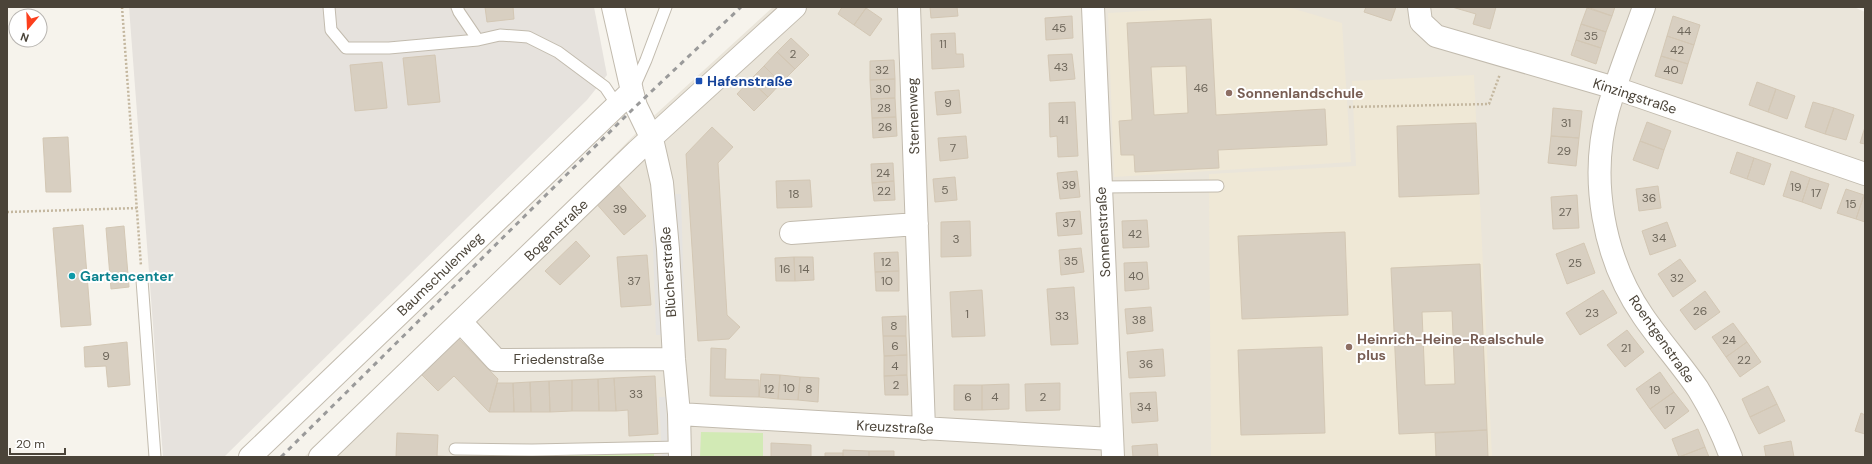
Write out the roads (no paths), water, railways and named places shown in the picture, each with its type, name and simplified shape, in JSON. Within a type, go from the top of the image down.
[{"type":"street","points":[[613,7],[624,98]]},
{"type":"street","name":"Bogenstraße","points":[[320,457],[637,151],[652,139],[795,7]]},
{"type":"street","name":"Sternenweg","points":[[909,7],[918,224],[924,429]]},
{"type":"street","name":"Sonnenstraße","points":[[1093,7],[1112,448]]},
{"type":"street","name":"Kinzingstraße","points":[[1419,7],[1421,22],[1436,36],[1615,88],[1865,174]]},
{"type":"street","name":"Roentgenstraße","points":[[1644,7],[1615,88],[1603,133],[1600,157],[1600,178],[1605,226],[1623,282],[1643,316],[1697,388],[1724,436],[1731,457]]},
{"type":"street","name":"Blücherstraße","points":[[624,98],[636,106],[652,139],[662,183],[668,249],[674,359],[679,414],[680,452]]},
{"type":"street","name":"Baumschulenweg","points":[[250,457],[624,98]]},
{"type":"street","points":[[791,233],[918,224]]},
{"type":"street","name":"Friedenstraße","points":[[460,322],[496,360],[674,359]]},
{"type":"street","name":"Kreuzstraße","points":[[679,414],[924,429],[1112,448]]},
{"type":"lane","points":[[330,7],[331,30],[346,48],[389,48],[478,40],[500,35],[528,37],[558,52],[605,87],[624,98],[646,60],[666,7]]},
{"type":"lane","points":[[457,7],[478,40]]},
{"type":"lane","points":[[1101,187],[1218,186]]},
{"type":"lane","points":[[142,280],[155,457]]},
{"type":"lane","points":[[455,449],[532,454],[680,452]]},
{"type":"railway","points":[[281,457],[636,106],[741,7]]},
{"type":"place","name":"Hafenstraße","points":[[699,81]]},
{"type":"place","name":"Sonnenlandschule","points":[[1229,93]]},
{"type":"place","name":"Gartencenter","points":[[72,276]]},
{"type":"place","name":"Heinrich-Heine-Realschule plus","points":[[1349,347]]}]
